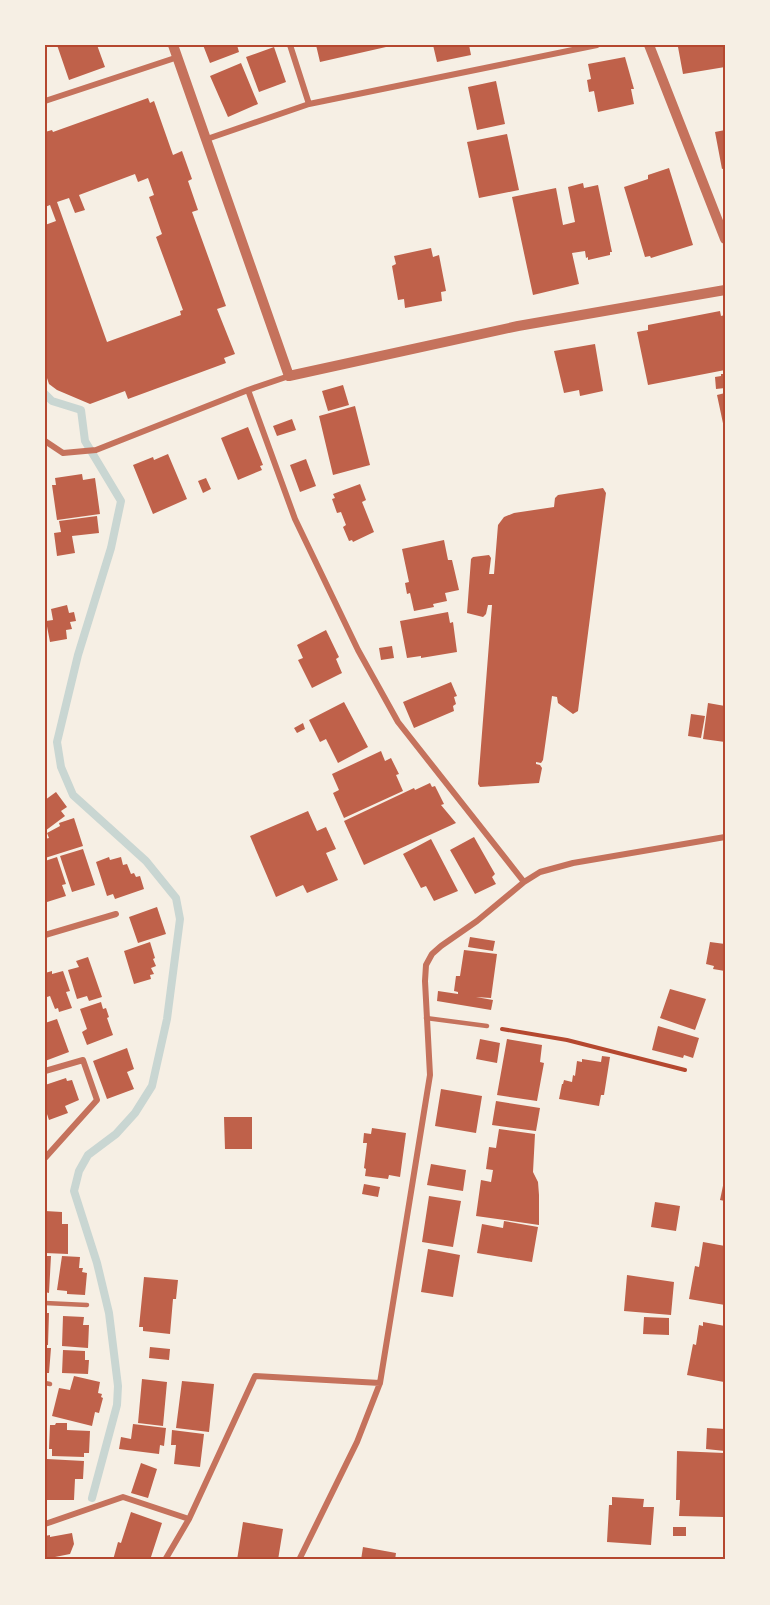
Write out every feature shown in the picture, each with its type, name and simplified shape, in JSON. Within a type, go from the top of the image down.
[{"type":"street","points":[[173,45],[289,376]]},
{"type":"street","points":[[290,45],[309,104]]},
{"type":"street","points":[[207,139],[309,104],[597,45]]},
{"type":"street","points":[[649,45],[725,239]]},
{"type":"street","points":[[45,101],[178,57]]},
{"type":"street","points":[[45,441],[63,453],[96,450],[289,376],[518,326],[725,290]]},
{"type":"street","points":[[248,390],[295,519],[358,650],[398,722],[524,882]]},
{"type":"street","points":[[299,1560],[357,1442],[380,1383],[430,1075],[426,1018],[426,965],[432,954],[540,872],[573,863],[725,837]]},
{"type":"street","points":[[45,935],[116,914]]},
{"type":"street","points":[[45,1071],[83,1060],[97,1100],[45,1158]]},
{"type":"street","points":[[165,1560],[189,1519],[255,1376],[380,1383]]},
{"type":"street","points":[[45,1524],[123,1497],[189,1519]]},
{"type":"lane","points":[[426,1018],[487,1026]]},
{"type":"lane","points":[[45,1303],[87,1305]]},
{"type":"path","points":[[487,1026],[567,1040],[685,1070]]},
{"type":"building","points":[[57,45],[97,45],[105,67],[69,80]]},
{"type":"building","points":[[203,45],[237,45],[239,52],[210,63]]},
{"type":"building","points":[[316,45],[385,45],[386,47],[320,62]]},
{"type":"building","points":[[433,45],[469,45],[471,55],[437,62]]},
{"type":"building","points":[[725,45],[725,67],[683,74],[678,47]]},
{"type":"building","points":[[274,47],[286,82],[259,92],[246,57]]},
{"type":"building","points":[[625,57],[634,89],[631,89],[634,104],[598,112],[594,91],[589,92],[587,80],[591,79],[588,64]]},
{"type":"building","points":[[241,63],[258,104],[228,117],[210,76]]},
{"type":"building","points":[[496,81],[505,124],[477,130],[468,87]]},
{"type":"building","points":[[148,98],[150,103],[154,101],[173,155],[182,151],[192,179],[188,181],[198,210],[192,212],[226,306],[217,309],[235,354],[224,358],[226,363],[128,399],[125,391],[90,404],[57,390],[49,384],[45,372],[45,225],[56,221],[50,205],[45,207],[45,132],[52,130],[53,132]],"holes":[[[135,174],[138,182],[148,178],[154,195],[149,197],[162,234],[156,237],[183,310],[180,311],[181,315],[107,342],[57,202],[69,198],[75,213],[85,210],[79,195]]]},
{"type":"building","points":[[725,130],[725,168],[722,169],[715,132]]},
{"type":"building","points":[[507,134],[519,190],[479,198],[467,142]]},
{"type":"building","points":[[669,168],[693,245],[651,258],[650,256],[645,257],[624,187],[648,179],[648,175]]},
{"type":"building","points":[[583,183],[584,188],[598,185],[612,252],[610,255],[588,260],[585,251],[572,253],[579,284],[533,295],[512,197],[556,188],[563,225],[575,222],[568,187]]},
{"type":"building","points":[[431,248],[433,257],[439,255],[446,291],[441,292],[442,301],[405,308],[404,299],[398,300],[392,266],[396,264],[394,256]]},
{"type":"building","points":[[720,311],[721,316],[725,315],[725,370],[648,385],[637,332],[648,330],[648,325]]},
{"type":"building","points":[[595,344],[603,391],[580,396],[579,390],[564,393],[554,351]]},
{"type":"building","points":[[725,374],[725,388],[716,389],[715,377]]},
{"type":"building","points":[[343,385],[349,405],[328,411],[322,391]]},
{"type":"building","points":[[725,393],[725,428],[724,428],[717,395]]},
{"type":"building","points":[[355,406],[370,465],[333,475],[319,416]]},
{"type":"building","points":[[292,419],[296,430],[277,436],[273,426]]},
{"type":"building","points":[[248,427],[263,465],[260,466],[262,470],[238,480],[221,438]]},
{"type":"building","points":[[168,454],[187,499],[153,514],[133,465]]},
{"type":"building","points":[[306,459],[316,486],[300,492],[290,465]]},
{"type":"building","points":[[82,474],[83,480],[95,478],[100,514],[57,520],[52,485],[56,485],[55,478]]},
{"type":"building","points":[[206,478],[211,489],[203,493],[198,481]]},
{"type":"building","points":[[360,484],[366,500],[362,502],[374,532],[353,542],[349,541],[343,527],[346,525],[341,512],[337,513],[332,499],[335,498],[333,494]]},
{"type":"building","points":[[603,488],[606,493],[578,711],[573,714],[558,703],[557,697],[552,696],[543,760],[541,763],[536,762],[542,768],[539,783],[480,787],[478,784],[492,605],[488,605],[483,617],[467,613],[471,559],[489,555],[491,558],[489,574],[494,574],[498,525],[504,517],[514,513],[554,507],[555,498],[558,495]]},
{"type":"building","points":[[97,516],[99,533],[72,536],[75,553],[57,556],[54,533],[61,532],[59,521]]},
{"type":"building","points":[[444,540],[448,560],[452,560],[459,590],[445,593],[447,601],[433,604],[434,607],[414,611],[410,593],[407,594],[405,583],[409,582],[402,549]]},
{"type":"building","points":[[67,605],[69,613],[74,612],[76,621],[70,622],[72,629],[66,630],[67,639],[50,642],[46,621],[53,620],[51,609]]},
{"type":"building","points":[[448,612],[450,623],[453,622],[457,652],[407,658],[400,621]]},
{"type":"building","points":[[326,630],[339,657],[336,659],[342,673],[312,688],[298,660],[303,658],[297,645]]},
{"type":"building","points":[[392,646],[394,658],[381,660],[379,648]]},
{"type":"building","points":[[451,682],[457,696],[454,697],[456,704],[453,706],[454,711],[414,728],[403,702]]},
{"type":"building","points":[[344,702],[368,747],[338,763],[326,739],[320,742],[309,720]]},
{"type":"building","points":[[708,703],[725,706],[725,742],[703,739]]},
{"type":"building","points":[[691,714],[705,716],[701,738],[688,736]]},
{"type":"building","points":[[303,723],[305,729],[297,733],[294,728]]},
{"type":"building","points":[[381,751],[385,761],[391,758],[399,774],[396,775],[403,791],[344,818],[333,793],[339,790],[332,774]]},
{"type":"building","points":[[430,783],[432,787],[435,786],[444,804],[441,805],[456,823],[364,865],[344,821],[414,788],[415,790]]},
{"type":"building","points":[[56,792],[67,807],[61,811],[65,816],[45,831],[45,800]]},
{"type":"building","points":[[308,811],[317,831],[326,827],[336,849],[326,853],[338,880],[307,893],[303,885],[276,897],[250,836]]},
{"type":"building","points":[[74,818],[83,846],[45,858],[45,839],[49,838],[47,833],[60,826],[59,823]]},
{"type":"building","points":[[474,837],[495,874],[492,877],[496,884],[475,894],[450,850]]},
{"type":"building","points":[[431,839],[458,891],[434,901],[426,886],[421,888],[403,854]]},
{"type":"building","points":[[83,849],[95,885],[72,892],[60,856]]},
{"type":"building","points":[[57,857],[66,884],[62,885],[66,896],[47,902],[45,861]]},
{"type":"building","points":[[109,857],[110,860],[121,857],[123,865],[127,864],[131,874],[134,873],[136,877],[140,876],[144,889],[115,899],[113,894],[107,896],[96,862]]},
{"type":"building","points":[[157,907],[166,934],[138,943],[129,917]]},
{"type":"building","points":[[470,937],[495,941],[493,951],[468,947]]},
{"type":"building","points":[[150,942],[156,966],[151,968],[154,974],[150,975],[151,979],[134,984],[124,951]]},
{"type":"building","points":[[710,942],[725,944],[725,971],[713,969],[714,966],[706,964]]},
{"type":"building","points":[[464,950],[497,954],[491,998],[476,997],[493,1000],[491,1010],[437,1001],[438,991],[458,994],[454,991],[456,976],[460,976]]},
{"type":"building","points":[[88,957],[102,997],[89,1001],[87,996],[77,999],[68,970],[79,967],[76,961]]},
{"type":"building","points":[[52,971],[52,974],[63,971],[70,991],[66,992],[72,1008],[59,1012],[58,1008],[55,1009],[50,996],[47,997],[45,973]]},
{"type":"building","points":[[670,989],[706,999],[695,1030],[660,1018]]},
{"type":"building","points":[[101,1002],[103,1009],[106,1008],[113,1035],[87,1045],[82,1032],[87,1029],[80,1009]]},
{"type":"building","points":[[57,1019],[69,1052],[45,1061],[45,1023]]},
{"type":"building","points":[[658,1026],[699,1038],[693,1058],[684,1055],[683,1058],[652,1050]]},
{"type":"building","points":[[480,1039],[500,1043],[497,1063],[476,1059]]},
{"type":"building","points":[[507,1039],[542,1045],[540,1062],[544,1063],[537,1101],[497,1095]]},
{"type":"building","points":[[127,1048],[134,1069],[127,1072],[134,1089],[107,1099],[93,1061]]},
{"type":"building","points":[[602,1056],[610,1057],[604,1095],[601,1095],[599,1106],[559,1099],[564,1080],[572,1082],[573,1075],[575,1076],[577,1061],[582,1062],[582,1059],[601,1062]]},
{"type":"building","points":[[66,1078],[67,1081],[72,1080],[79,1100],[65,1106],[68,1113],[49,1120],[45,1108],[45,1085]]},
{"type":"building","points":[[441,1089],[482,1096],[476,1133],[435,1126]]},
{"type":"building","points":[[496,1101],[540,1108],[536,1131],[492,1125]]},
{"type":"building","points":[[224,1117],[252,1117],[252,1149],[225,1149]]},
{"type":"building","points":[[372,1128],[406,1133],[400,1177],[389,1175],[388,1179],[365,1176],[367,1143],[363,1143],[364,1133],[371,1134]]},
{"type":"building","points":[[499,1129],[535,1134],[533,1172],[538,1182],[539,1225],[476,1216],[481,1180],[491,1182],[493,1170],[486,1169],[489,1147],[496,1148]]},
{"type":"building","points":[[431,1164],[466,1170],[463,1191],[427,1185]]},
{"type":"building","points":[[725,1182],[725,1201],[720,1200]]},
{"type":"building","points":[[364,1184],[380,1187],[378,1197],[362,1194]]},
{"type":"building","points":[[429,1196],[461,1201],[453,1247],[422,1242]]},
{"type":"building","points":[[655,1202],[680,1206],[676,1231],[651,1227]]},
{"type":"building","points":[[45,1211],[62,1212],[62,1224],[68,1224],[68,1254],[45,1253]]},
{"type":"building","points":[[504,1221],[538,1227],[532,1262],[477,1253],[482,1224],[503,1228]]},
{"type":"building","points":[[703,1242],[725,1246],[725,1305],[689,1299],[695,1266],[699,1267]]},
{"type":"building","points":[[428,1249],[460,1255],[453,1297],[421,1292]]},
{"type":"building","points":[[45,1256],[51,1256],[49,1293],[45,1292]]},
{"type":"building","points":[[62,1256],[80,1257],[79,1268],[83,1268],[82,1272],[87,1273],[85,1295],[67,1294],[67,1291],[57,1290]]},
{"type":"building","points":[[627,1275],[674,1282],[671,1315],[624,1311]]},
{"type":"building","points":[[144,1277],[178,1280],[176,1299],[173,1299],[170,1334],[143,1331],[143,1327],[139,1327]]},
{"type":"building","points":[[45,1313],[49,1313],[48,1345],[45,1345]]},
{"type":"building","points":[[63,1316],[84,1317],[83,1325],[89,1325],[88,1348],[62,1346]]},
{"type":"building","points":[[644,1317],[669,1318],[669,1335],[643,1334]]},
{"type":"building","points":[[703,1322],[725,1326],[724,1382],[687,1375],[693,1344],[696,1345],[699,1325],[703,1326]]},
{"type":"building","points":[[150,1347],[170,1349],[169,1360],[149,1358]]},
{"type":"building","points":[[45,1348],[51,1348],[49,1373],[45,1373]]},
{"type":"building","points":[[63,1350],[85,1351],[85,1360],[89,1360],[88,1374],[62,1373]]},
{"type":"building","points":[[74,1376],[100,1382],[98,1393],[102,1394],[103,1398],[99,1413],[95,1412],[92,1426],[52,1416],[59,1388],[70,1390]]},
{"type":"building","points":[[142,1379],[167,1382],[163,1426],[138,1423]]},
{"type":"building","points":[[182,1381],[214,1384],[209,1432],[176,1428]]},
{"type":"building","points":[[67,1423],[67,1430],[90,1431],[89,1453],[84,1453],[84,1457],[52,1456],[52,1449],[49,1449],[50,1425]]},
{"type":"building","points":[[133,1424],[166,1428],[164,1446],[160,1445],[159,1454],[119,1449],[121,1437],[131,1439]]},
{"type":"building","points":[[707,1428],[725,1429],[725,1451],[706,1449]]},
{"type":"building","points":[[172,1430],[204,1434],[200,1467],[174,1464],[176,1445],[171,1445]]},
{"type":"building","points":[[677,1451],[724,1453],[723,1517],[679,1516],[680,1500],[676,1500]]},
{"type":"building","points":[[47,1459],[84,1461],[83,1479],[75,1479],[74,1500],[45,1500]]},
{"type":"building","points":[[141,1463],[157,1469],[148,1498],[131,1493]]},
{"type":"building","points":[[612,1497],[644,1499],[643,1507],[654,1507],[651,1545],[607,1542],[609,1505],[612,1505]]},
{"type":"building","points":[[131,1512],[162,1523],[150,1560],[113,1560]]},
{"type":"building","points":[[243,1522],[283,1529],[278,1560],[237,1560]]},
{"type":"building","points":[[673,1527],[686,1527],[686,1536],[673,1536]]},
{"type":"building","points":[[72,1533],[74,1544],[70,1554],[45,1559],[45,1536]]},
{"type":"building","points":[[363,1547],[396,1553],[395,1560],[361,1560]]},
{"type":"waterway","points":[[45,394],[52,401],[81,410],[85,441],[121,501],[111,548],[78,655],[57,742],[61,767],[73,795],[146,861],[176,898],[180,919],[167,1019],[152,1086],[135,1113],[116,1134],[88,1155],[79,1171],[74,1191],[97,1263],[109,1313],[118,1386],[117,1405],[92,1498]]}]
